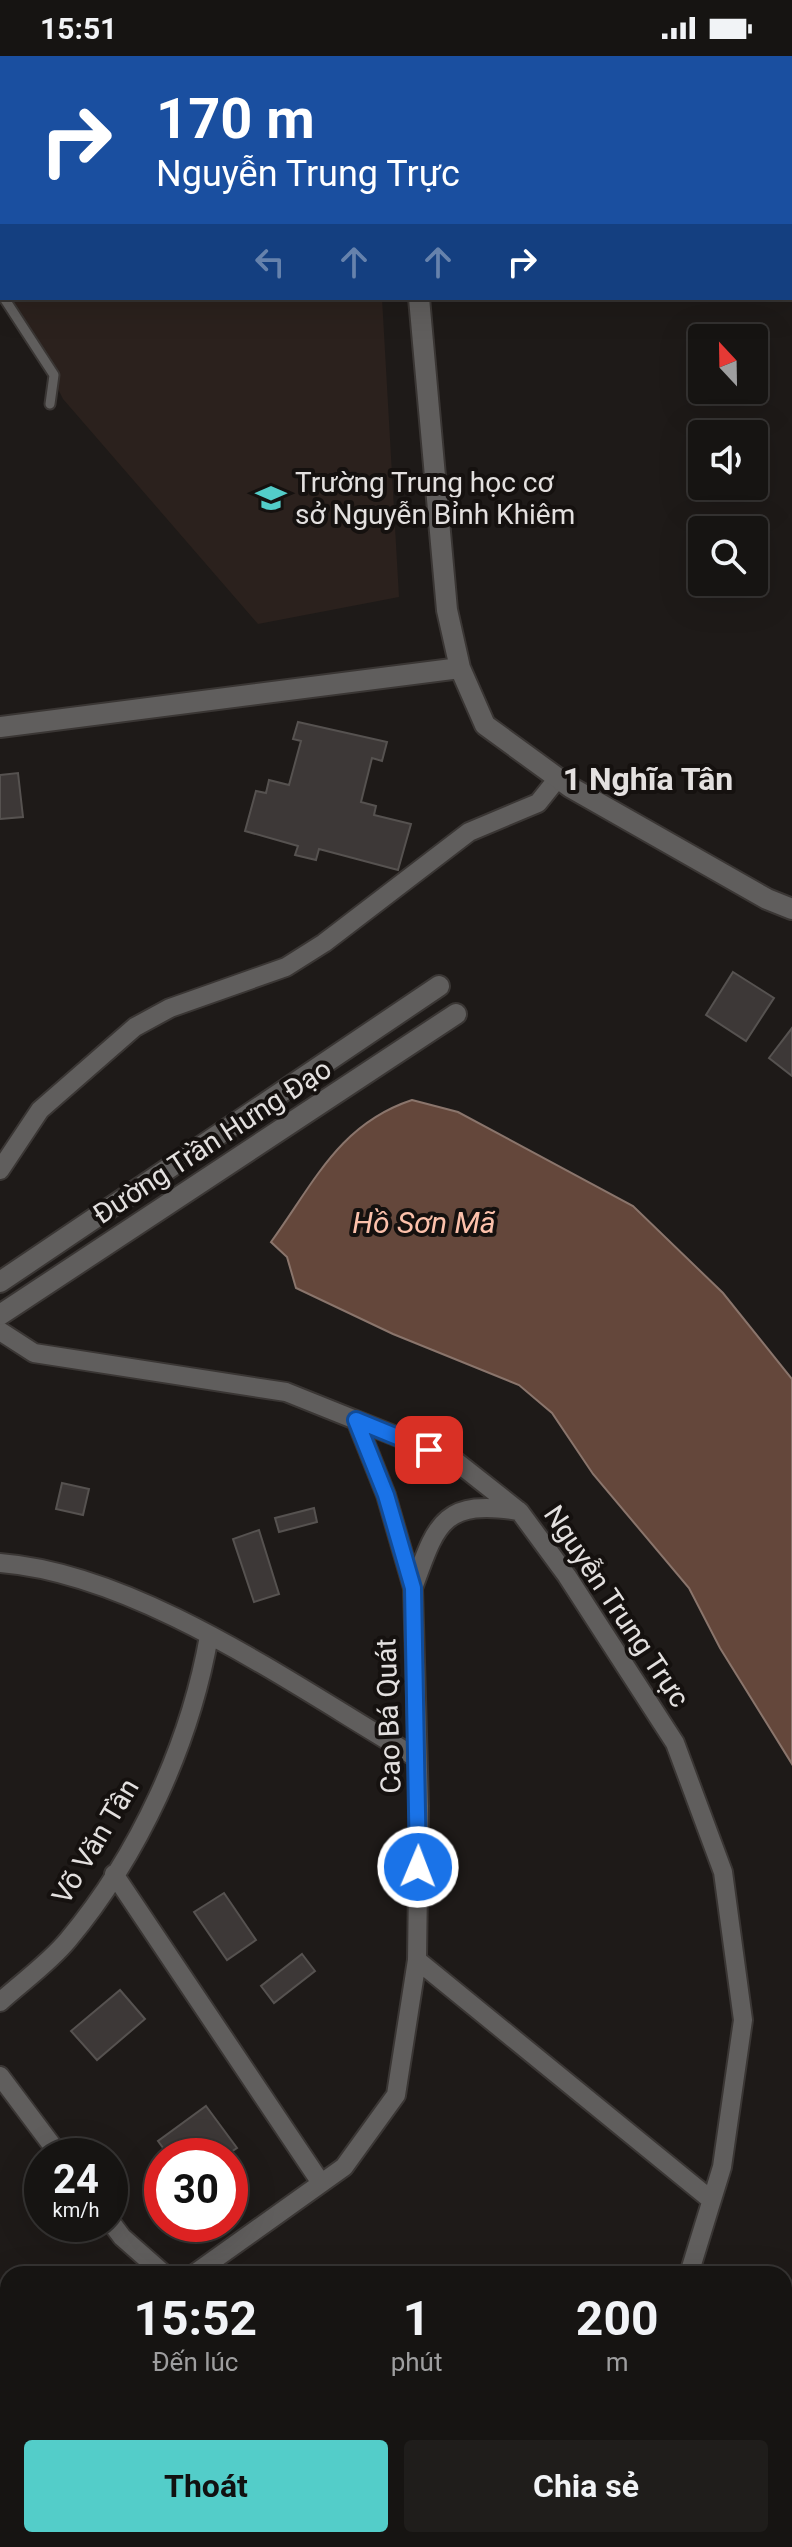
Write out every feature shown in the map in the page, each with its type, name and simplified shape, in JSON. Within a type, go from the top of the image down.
[{"type":"street","points":[[419,300],[447,610],[460,668],[485,725],[558,778],[767,899],[792,909]]},
{"type":"street","points":[[0,727],[460,668]]},
{"type":"street","points":[[0,1170],[40,1110],[135,1027],[170,1008],[286,967],[324,943],[469,832],[538,803],[558,778]]},
{"type":"street","name":"Đường Trần Hưng Đạo","points":[[0,1282],[439,986]]},
{"type":"street","name":"Đường Trần Hưng Đạo","points":[[0,1315],[456,1014]]},
{"type":"street","points":[[260,1107],[277,1132]]},
{"type":"street","name":"Nguyễn Trung Trực","points":[[0,1331],[34,1353],[286,1392],[453,1459],[520,1512],[567,1576],[675,1743],[723,1872],[743,2020],[722,2167],[691,2266]]},
{"type":"street","name":"Cao Bá Quát","points":[[205,2266],[344,2167],[396,2095],[417,1960],[413,1588],[386,1495],[356,1420]]},
{"type":"street","name":"Cao Bá Quát","points":[[413,1588],[435,1530],[457,1512],[502,1509],[520,1512]]},
{"type":"street","points":[[0,1563],[25,1565],[143,1600],[417,1758]]},
{"type":"street","name":"Võ Văn Tần","points":[[0,2002],[67,1941],[114,1874],[149,1815],[199,1690],[209,1636]]},
{"type":"street","points":[[114,1874],[321,2183]]},
{"type":"street","points":[[417,1960],[710,2199]]},
{"type":"street","points":[[0,2076],[46,2138]]},
{"type":"street","points":[[128,2242],[155,2266]]},
{"type":"lane","points":[[5,300],[54,375],[50,404]]},
{"type":"shaded area","name":"Trường Trung học cơ sở Nguyễn Bỉnh Khiêm","points":[[13,300],[382,300],[399,597],[258,624],[63,399]]},
{"type":"water","name":"Hồ Sơn Mã","points":[[412,1100],[458,1112],[633,1206],[723,1293],[792,1379],[792,1764],[720,1648],[689,1588],[593,1474],[552,1413],[519,1385],[393,1334],[296,1288],[287,1257],[271,1242],[315,1177],[347,1140],[365,1124]]},
{"type":"building","points":[[298,722],[387,742],[382,761],[372,758],[361,802],[376,806],[374,815],[411,824],[398,870],[319,849],[316,860],[295,855],[298,846],[245,831],[256,791],[266,793],[269,780],[289,785],[301,741],[293,739]]},
{"type":"building","points":[[18,773],[23,817],[0,819],[0,775]]},
{"type":"building","points":[[733,972],[774,998],[746,1041],[706,1015]]},
{"type":"building","points":[[792,1028],[792,1076],[769,1058]]},
{"type":"building","points":[[62,1483],[89,1489],[83,1515],[56,1509]]},
{"type":"building","points":[[314,1508],[317,1522],[279,1532],[275,1518]]},
{"type":"building","points":[[259,1530],[279,1594],[254,1602],[233,1539]]},
{"type":"building","points":[[224,1893],[256,1940],[227,1960],[194,1912]]},
{"type":"building","points":[[302,1954],[315,1971],[274,2003],[261,1986]]},
{"type":"building","points":[[120,1990],[145,2019],[97,2060],[71,2031]]},
{"type":"building","points":[[206,2106],[230,2138],[162,2138]]},
{"type":"place","name":"Trường Trung học cơ sở Nguyễn Bỉnh Khiêm","points":[[271,498]]},
{"type":"district","name":"1 Nghĩa Tân","points":[[648,779]]},
{"type":"route","points":[[418,1867],[413,1588],[386,1495],[356,1420],[429,1450]]}]
